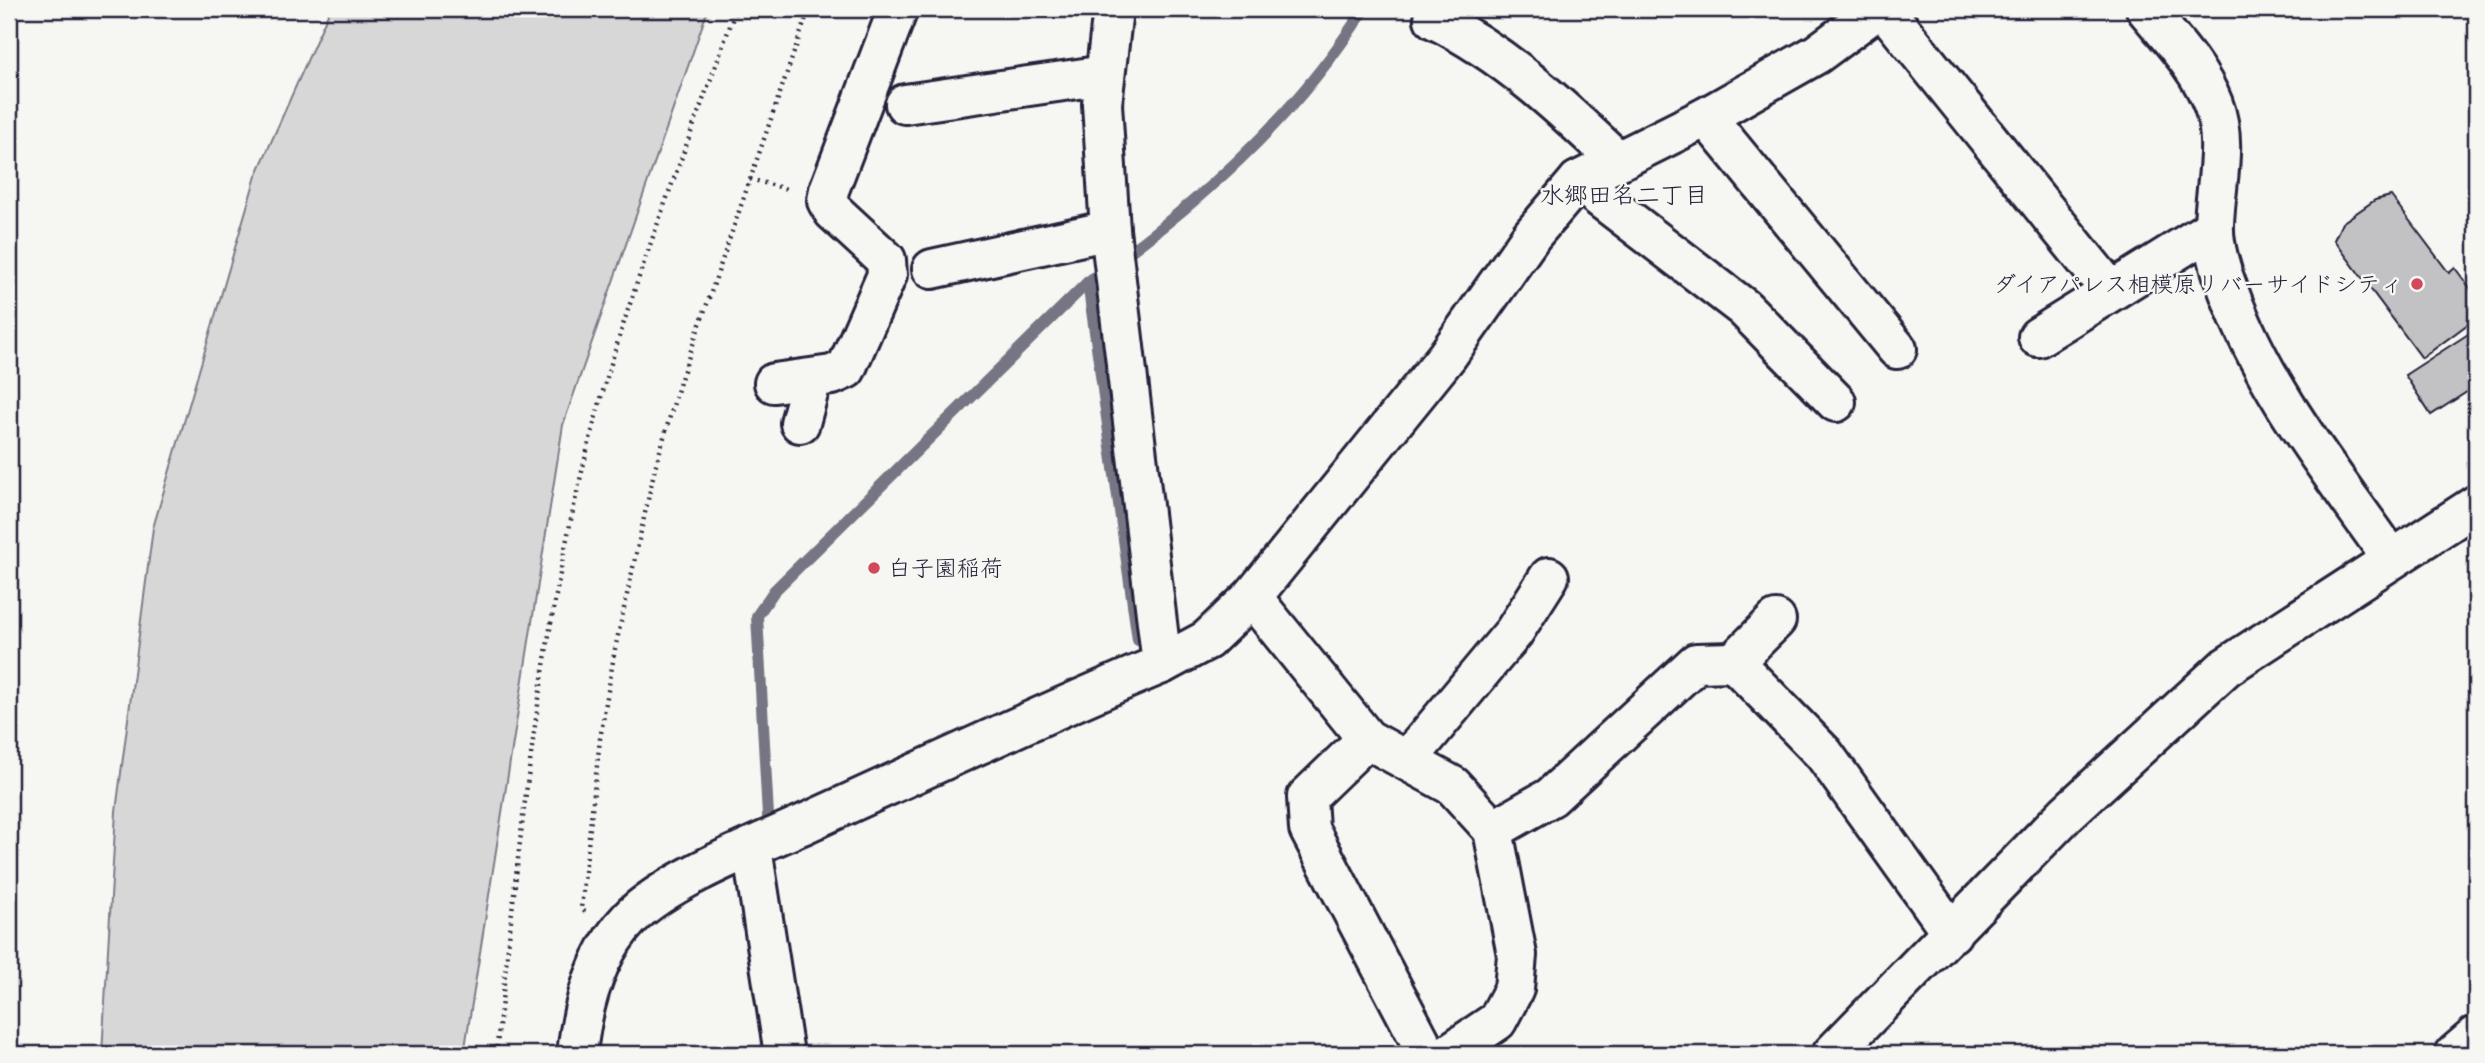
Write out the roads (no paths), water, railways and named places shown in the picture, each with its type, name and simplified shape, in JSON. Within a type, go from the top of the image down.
[{"type":"street","points":[[774,383],[812,379],[846,369],[887,275],[886,260],[833,211],[827,201],[898,9]]},
{"type":"street","points":[[1113,9],[1102,104],[1113,260],[1161,664]]},
{"type":"street","points":[[578,1054],[591,987],[608,947],[630,919],[655,897],[752,848],[1161,664],[1207,640],[1252,597],[1405,408],[1532,234],[1578,181],[1706,117],[1817,54],[1878,9]]},
{"type":"street","points":[[1884,9],[2110,290]]},
{"type":"street","points":[[2146,9],[2189,61],[2214,105],[2221,153],[2213,228],[2228,290],[2252,348],[2290,413],[2392,559]]},
{"type":"street","points":[[1434,19],[1474,23],[1520,73],[1618,161]]},
{"type":"street","points":[[905,104],[1105,75]]},
{"type":"street","points":[[1706,117],[1897,349]]},
{"type":"street","points":[[1578,181],[1744,308],[1836,402]]},
{"type":"street","points":[[2038,337],[2213,228]]},
{"type":"street","points":[[932,269],[1113,260]]},
{"type":"street","points":[[800,423],[812,379]]},
{"type":"street","points":[[1832,1054],[2066,814],[2226,667],[2476,505]]},
{"type":"street","points":[[1408,759],[1514,632],[1549,578]]},
{"type":"street","points":[[1252,597],[1367,739],[1408,759],[1452,786],[1493,830],[1517,955],[1514,989],[1497,1021],[1448,1054]]},
{"type":"street","points":[[1493,830],[1551,797],[1696,663],[1734,662],[1776,620]]},
{"type":"street","points":[[1734,662],[1824,754],[1952,933]]},
{"type":"street","points":[[1367,739],[1307,797],[1309,829],[1427,1054]]},
{"type":"street","points":[[752,848],[784,1054]]},
{"type":"street","points":[[2455,1054],[2476,1036]]},
{"type":"waterway","points":[[769,834],[757,616],[774,591],[1088,282],[1166,223],[1240,159],[1306,88],[1364,9]]},
{"type":"waterway","points":[[1088,282],[1138,640]]},
{"type":"place","name":"ダイアパレス相模原リバーサイドシティ","points":[[2417,284]]},
{"type":"place","name":"白子園稲荷","points":[[874,568]]},
{"type":"district","name":"水郷田名二丁目","points":[[1624,195]]}]
